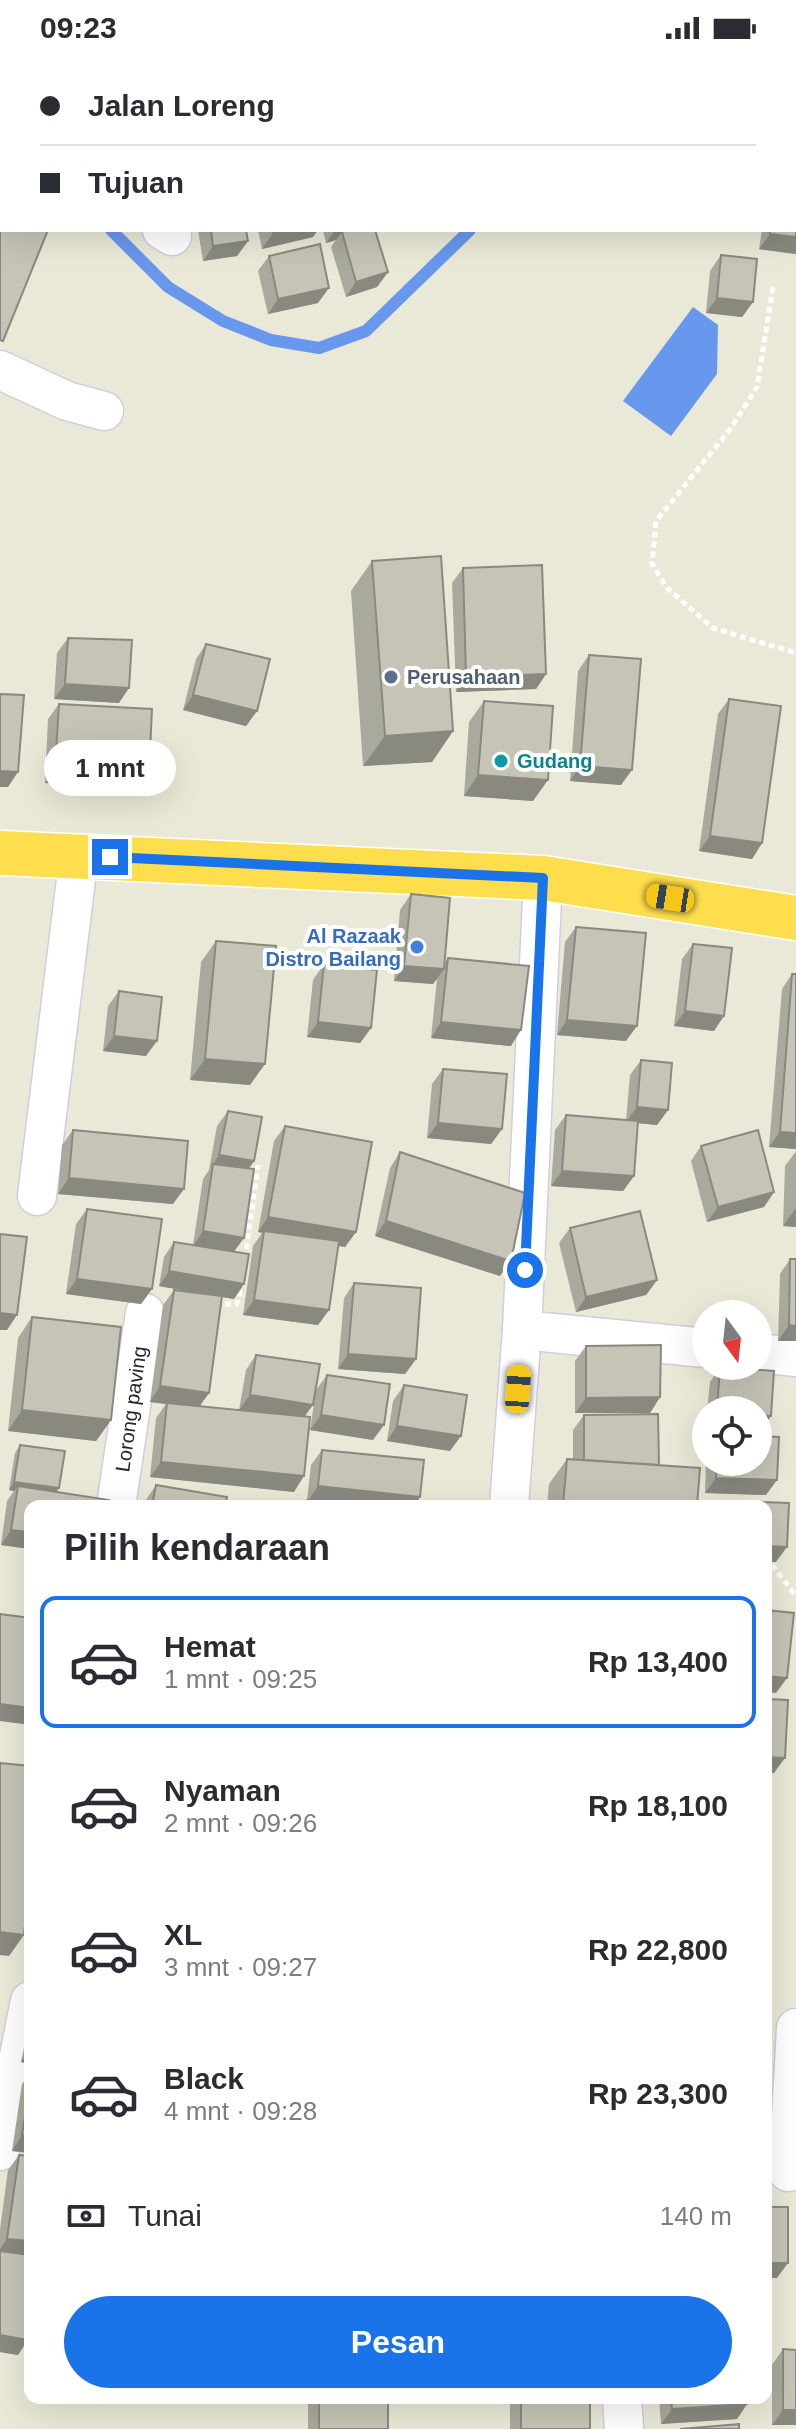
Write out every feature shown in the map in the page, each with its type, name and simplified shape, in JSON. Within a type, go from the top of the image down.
[{"type":"highway","points":[[0,853],[543,878],[796,918]]},
{"type":"street","points":[[0,370],[67,401],[104,411]]},
{"type":"street","points":[[37,1196],[79,855]]},
{"type":"street","points":[[509,1500],[522,1330],[543,878]]},
{"type":"street","name":"Lorong paving","points":[[117,1500],[145,1313]]},
{"type":"street","points":[[522,1330],[692,1347]]},
{"type":"street","points":[[772,1354],[796,1357]]},
{"type":"street","points":[[783,2186],[796,2028]]},
{"type":"street","points":[[0,2151],[24,2031]]},
{"type":"street","points":[[622,2404],[624,2429]]},
{"type":"path","points":[[773,287],[757,387],[731,428],[656,521],[652,564],[668,589],[713,628],[796,653]]},
{"type":"path","points":[[211,1304],[233,1306],[240,1299],[258,1165]]},
{"type":"path","points":[[772,1565],[796,1596]]},
{"type":"water","points":[[693,307],[718,325],[717,374],[671,436],[623,401]]},
{"type":"building","points":[[0,232],[47,232],[3,341],[0,340]]},
{"type":"building","points":[[211,232],[246,232],[248,241],[213,246]]},
{"type":"building","points":[[342,232],[376,232],[388,272],[356,282]]},
{"type":"building","points":[[796,232],[796,237],[770,234]]},
{"type":"building","points":[[320,244],[329,288],[278,299],[269,256]]},
{"type":"building","points":[[721,255],[757,259],[753,302],[717,298]]},
{"type":"building","points":[[441,556],[453,731],[385,736],[372,561]]},
{"type":"building","points":[[542,565],[546,674],[466,677],[463,568]]},
{"type":"building","points":[[68,638],[132,640],[129,688],[65,684]]},
{"type":"building","points":[[206,644],[270,659],[257,711],[193,695]]},
{"type":"building","points":[[589,655],[641,659],[632,770],[580,766]]},
{"type":"building","points":[[0,694],[24,695],[18,772],[0,771]]},
{"type":"building","points":[[729,699],[781,706],[762,843],[710,836]]},
{"type":"building","points":[[484,701],[553,706],[548,780],[478,775]]},
{"type":"building","points":[[59,704],[152,709],[149,773],[55,768]]},
{"type":"building","points":[[411,894],[450,898],[444,969],[404,966]]},
{"type":"building","points":[[576,927],[646,933],[637,1026],[567,1020]]},
{"type":"building","points":[[216,941],[276,946],[265,1064],[205,1059]]},
{"type":"building","points":[[693,944],[732,948],[724,1016],[685,1011]]},
{"type":"building","points":[[448,958],[529,966],[521,1030],[441,1022]]},
{"type":"building","points":[[324,964],[377,970],[371,1028],[318,1022]]},
{"type":"building","points":[[792,974],[796,974],[796,1133],[780,1132]]},
{"type":"building","points":[[119,991],[162,997],[157,1041],[114,1036]]},
{"type":"building","points":[[641,1060],[672,1063],[668,1110],[637,1107]]},
{"type":"building","points":[[443,1069],[507,1074],[502,1129],[438,1123]]},
{"type":"building","points":[[228,1111],[262,1117],[254,1161],[219,1155]]},
{"type":"building","points":[[566,1115],[638,1121],[634,1176],[562,1171]]},
{"type":"building","points":[[285,1126],[372,1142],[356,1232],[268,1217]]},
{"type":"building","points":[[73,1130],[188,1141],[184,1189],[69,1178]]},
{"type":"building","points":[[758,1130],[774,1192],[718,1207],[701,1146]]},
{"type":"building","points":[[400,1152],[525,1193],[511,1261],[386,1221]]},
{"type":"building","points":[[213,1164],[254,1169],[244,1238],[203,1231]]},
{"type":"building","points":[[87,1209],[162,1219],[152,1289],[77,1279]]},
{"type":"building","points":[[640,1211],[657,1280],[586,1297],[570,1228]]},
{"type":"building","points":[[264,1231],[339,1241],[329,1310],[254,1300]]},
{"type":"building","points":[[0,1234],[27,1237],[17,1315],[0,1313]]},
{"type":"building","points":[[174,1242],[249,1254],[244,1284],[169,1271]]},
{"type":"building","points":[[790,1259],[796,1259],[796,1326],[789,1325]]},
{"type":"building","points":[[354,1283],[421,1288],[416,1359],[348,1354]]},
{"type":"building","points":[[174,1290],[222,1296],[209,1393],[160,1386]]},
{"type":"building","points":[[32,1317],[121,1327],[111,1420],[22,1410]]},
{"type":"building","points":[[661,1345],[660,1397],[586,1398],[586,1346]]},
{"type":"building","points":[[256,1355],[320,1364],[313,1405],[250,1395]]},
{"type":"building","points":[[774,1371],[772,1401],[772,1396],[718,1396],[719,1380],[772,1380]]},
{"type":"building","points":[[327,1375],[390,1384],[384,1425],[321,1415]]},
{"type":"building","points":[[404,1385],[467,1395],[461,1436],[397,1426]]},
{"type":"building","points":[[167,1403],[310,1417],[304,1476],[161,1462]]},
{"type":"building","points":[[658,1414],[659,1465],[584,1460],[584,1415]]},
{"type":"building","points":[[772,1437],[779,1437],[777,1480],[716,1478],[772,1476]]},
{"type":"building","points":[[20,1445],[65,1451],[59,1488],[14,1482]]},
{"type":"building","points":[[322,1450],[424,1460],[420,1497],[318,1486]]},
{"type":"building","points":[[567,1459],[692,1467],[692,1476],[699,1476],[697,1500],[564,1500]]},
{"type":"building","points":[[156,1485],[227,1497],[226,1500],[153,1500]]},
{"type":"building","points":[[18,1486],[109,1500],[24,1500],[24,1531],[11,1530]]},
{"type":"building","points":[[772,1502],[789,1503],[787,1547],[772,1546]]},
{"type":"building","points":[[772,1611],[794,1613],[787,1678],[772,1677]]},
{"type":"building","points":[[0,1614],[24,1617],[24,1707],[0,1704]]},
{"type":"building","points":[[772,1699],[788,1700],[785,1758],[772,1757]]},
{"type":"building","points":[[0,1763],[24,1765],[24,1935],[0,1932]]},
{"type":"building","points":[[19,2155],[24,2155],[24,2240],[7,2239]]},
{"type":"building","points":[[772,2207],[788,2207],[788,2263],[772,2263]]},
{"type":"building","points":[[0,2251],[24,2254],[24,2339],[0,2335]]},
{"type":"building","points":[[783,2349],[796,2350],[796,2410],[783,2410]]},
{"type":"building","points":[[319,2404],[388,2404],[388,2429],[319,2429]]},
{"type":"building","points":[[521,2404],[590,2404],[590,2429],[521,2429]]},
{"type":"building","points":[[672,2404],[747,2404],[672,2409]]},
{"type":"building","points":[[739,2424],[739,2429],[680,2429]]},
{"type":"waterway","points":[[113,232],[168,287],[223,321],[271,340],[319,348],[366,331],[468,232]]},
{"type":"place","name":"Perusahaan","points":[[391,677]]},
{"type":"place","name":"Gudang","points":[[501,761]]},
{"type":"place","name":"Al Razaak Distro Bailang","points":[[417,947]]},
{"type":"route","points":[[110,857],[543,878],[525,1270]]}]
